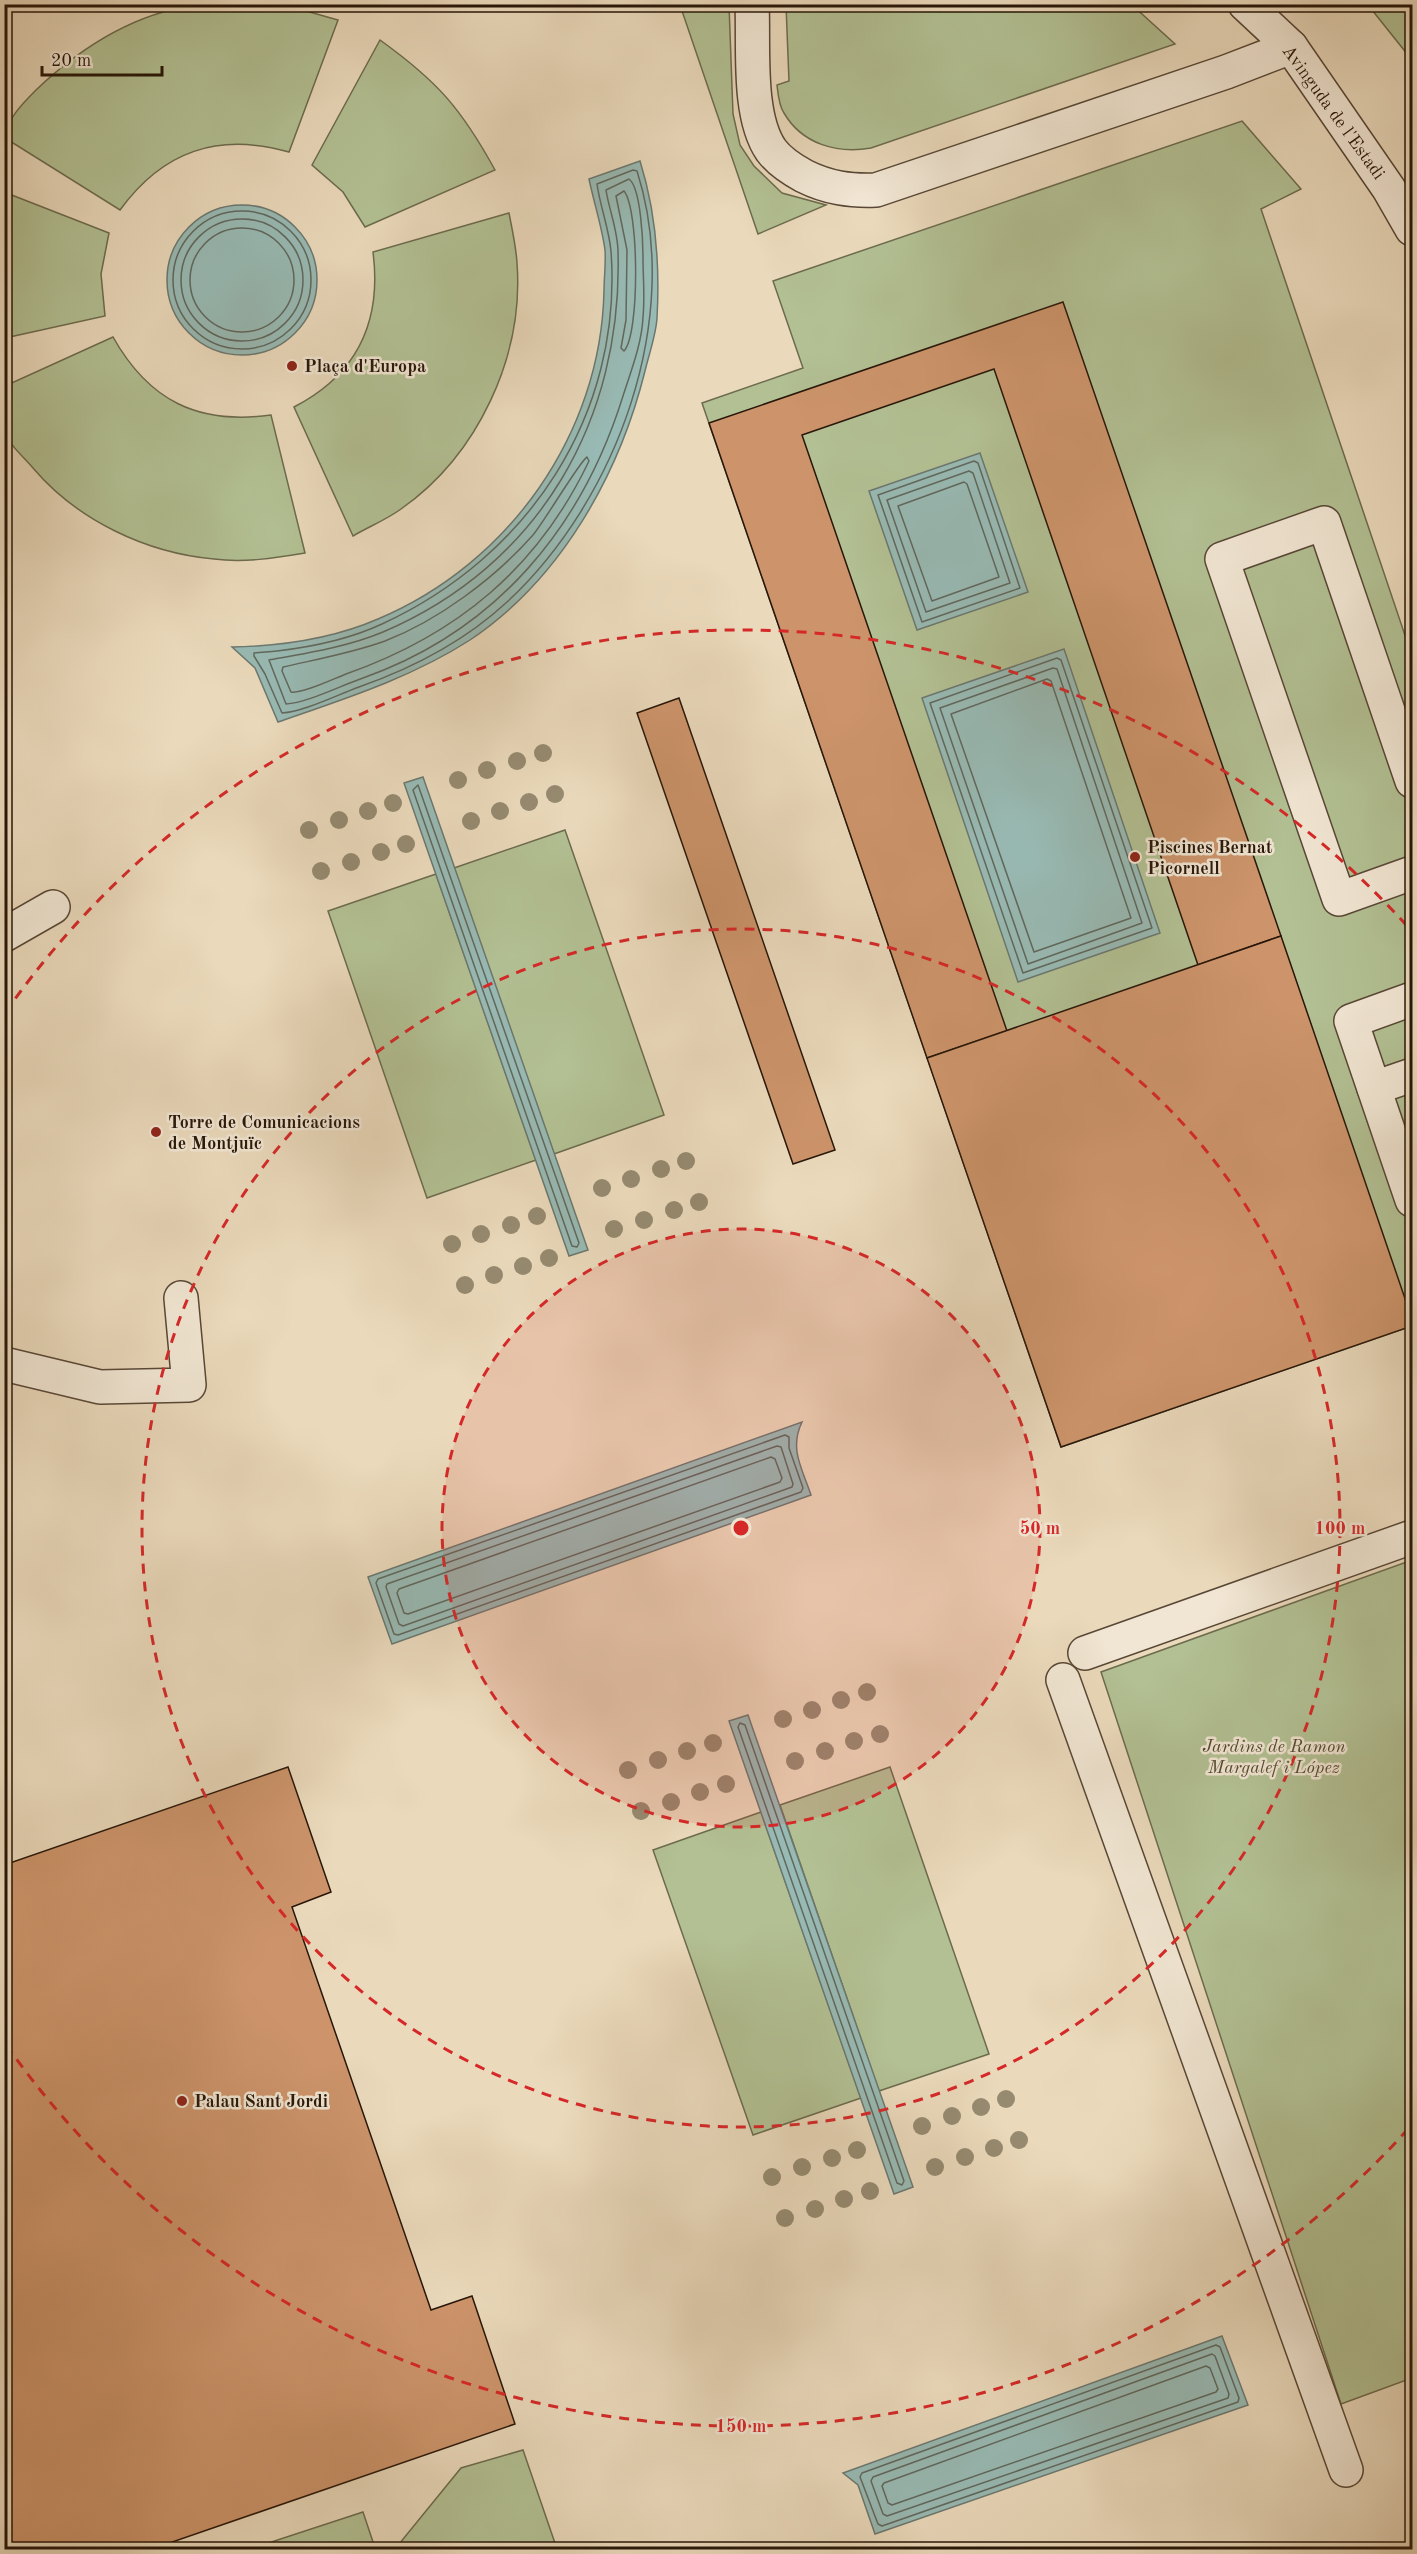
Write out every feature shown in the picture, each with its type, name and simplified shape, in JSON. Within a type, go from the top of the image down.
[{"type":"street","points":[[752,4],[756,102],[759,123],[771,151],[792,170],[846,191],[876,190],[1215,76],[1291,47]]},
{"type":"street","name":"Avinguda de l'Estadi","points":[[1245,4],[1291,47],[1389,189],[1413,228]]},
{"type":"street","points":[[1413,782],[1324,523],[1222,559],[1339,899],[1413,873]]},
{"type":"street","points":[[4,935],[53,907]]},
{"type":"street","points":[[1410,1185],[1351,1021],[1413,999]]},
{"type":"street","points":[[1374,1088],[1413,1075]]},
{"type":"street","points":[[4,1364],[100,1387],[189,1385],[181,1298]]},
{"type":"street","points":[[1085,1653],[1413,1537]]},
{"type":"street","points":[[1063,1680],[1346,2470]]},
{"type":"green space","points":[[225,3],[292,7],[338,20],[289,152],[263,146],[239,144],[194,151],[174,160],[155,173],[120,210],[5,138],[11,119],[53,74],[90,47],[129,25],[172,9],[195,5]]},
{"type":"green space","points":[[680,5],[729,5],[733,114],[740,145],[754,166],[782,193],[826,205],[758,234]]},
{"type":"green space","points":[[786,5],[1132,5],[1175,44],[871,148],[833,148],[810,139],[800,132],[781,107],[777,85],[789,81]]},
{"type":"green space","points":[[1368,5],[1412,5],[1412,60]]},
{"type":"green space","points":[[380,40],[417,69],[446,97],[471,129],[495,170],[365,227],[343,192],[312,165]]},
{"type":"green space","name":"Piscines Bernat Picornell","points":[[1242,121],[1301,189],[1261,209],[1412,656],[1412,1326],[1061,1447],[702,403],[803,368],[773,281]]},
{"type":"green space","points":[[4,192],[109,233],[101,274],[105,316],[5,338]]},
{"type":"green space","points":[[509,213],[516,257],[517,298],[513,333],[504,367],[491,401],[453,461],[428,487],[395,513],[353,536],[294,407],[335,379],[361,343],[369,323],[373,301],[375,277],[373,252]]},
{"type":"green space","points":[[113,337],[143,378],[178,404],[198,412],[221,416],[271,415],[305,553],[260,559],[225,560],[163,550],[114,531],[92,518],[51,487],[17,451],[7,437],[4,427],[5,386]]},
{"type":"green space","points":[[565,830],[664,1115],[554,1154],[454,868]]},
{"type":"green space","points":[[436,874],[536,1160],[427,1198],[328,911]]},
{"type":"green space","name":"Jardins de Ramon Margalef i López","points":[[1412,1560],[1412,2378],[1341,2404],[1101,1672]]},
{"type":"green space","points":[[890,1767],[989,2054],[879,2091],[780,1805]]},
{"type":"green space","points":[[761,1812],[861,2098],[753,2135],[653,1850]]},
{"type":"green space","points":[[523,2450],[557,2549],[395,2549],[461,2468]]},
{"type":"green space","points":[[363,2512],[373,2542],[366,2549],[250,2549]]},
{"type":"water","points":[[640,161],[650,200],[656,239],[658,298],[656,324],[634,410],[602,486],[582,522],[559,556],[532,587],[503,615],[470,640],[401,677],[278,722],[255,668],[232,647],[288,643],[343,632],[378,619],[425,595],[468,565],[506,529],[539,488],[566,443],[586,395],[599,344],[605,250],[589,179]]},
{"type":"water","points":[[242,205],[271,211],[295,227],[311,251],[317,280],[311,309],[295,333],[271,349],[242,355],[213,349],[189,333],[173,309],[167,280],[173,251],[189,227],[213,211]]},
{"type":"water","points":[[980,453],[1028,592],[917,630],[869,491]]},
{"type":"water","points":[[1064,649],[1160,933],[1018,982],[922,698]]},
{"type":"water","points":[[423,777],[588,1250],[569,1256],[404,783]]},
{"type":"water","points":[[802,1422],[798,1432],[797,1450],[811,1495],[392,1644],[368,1577]]},
{"type":"water","points":[[748,1715],[913,2187],[894,2194],[729,1721]]},
{"type":"water","points":[[1222,2336],[1248,2405],[875,2534],[858,2485],[843,2473]]},
{"type":"building","points":[[4,4],[21,4],[4,16]]},
{"type":"building","points":[[1063,302],[1281,936],[1198,965],[994,369],[802,435],[1007,1031],[927,1058],[709,423]]},
{"type":"building","points":[[679,698],[835,1150],[793,1164],[637,713]]},
{"type":"building","points":[[1281,936],[1412,1319],[1412,1326],[1061,1447],[927,1058]]},
{"type":"building","name":"Palau Sant Jordi","points":[[288,1767],[331,1892],[292,1907],[431,2310],[472,2296],[515,2424],[149,2550],[4,2550],[4,1865]]},
{"type":"place","name":"Plaça d'Europa","points":[[292,366]]},
{"type":"place","name":"Piscines Bernat Picornell","points":[[1135,857]]},
{"type":"place","name":"Torre de Comunicacions de Montjuïc","points":[[156,1132]]},
{"type":"place","name":"Palau Sant Jordi","points":[[182,2101]]}]
